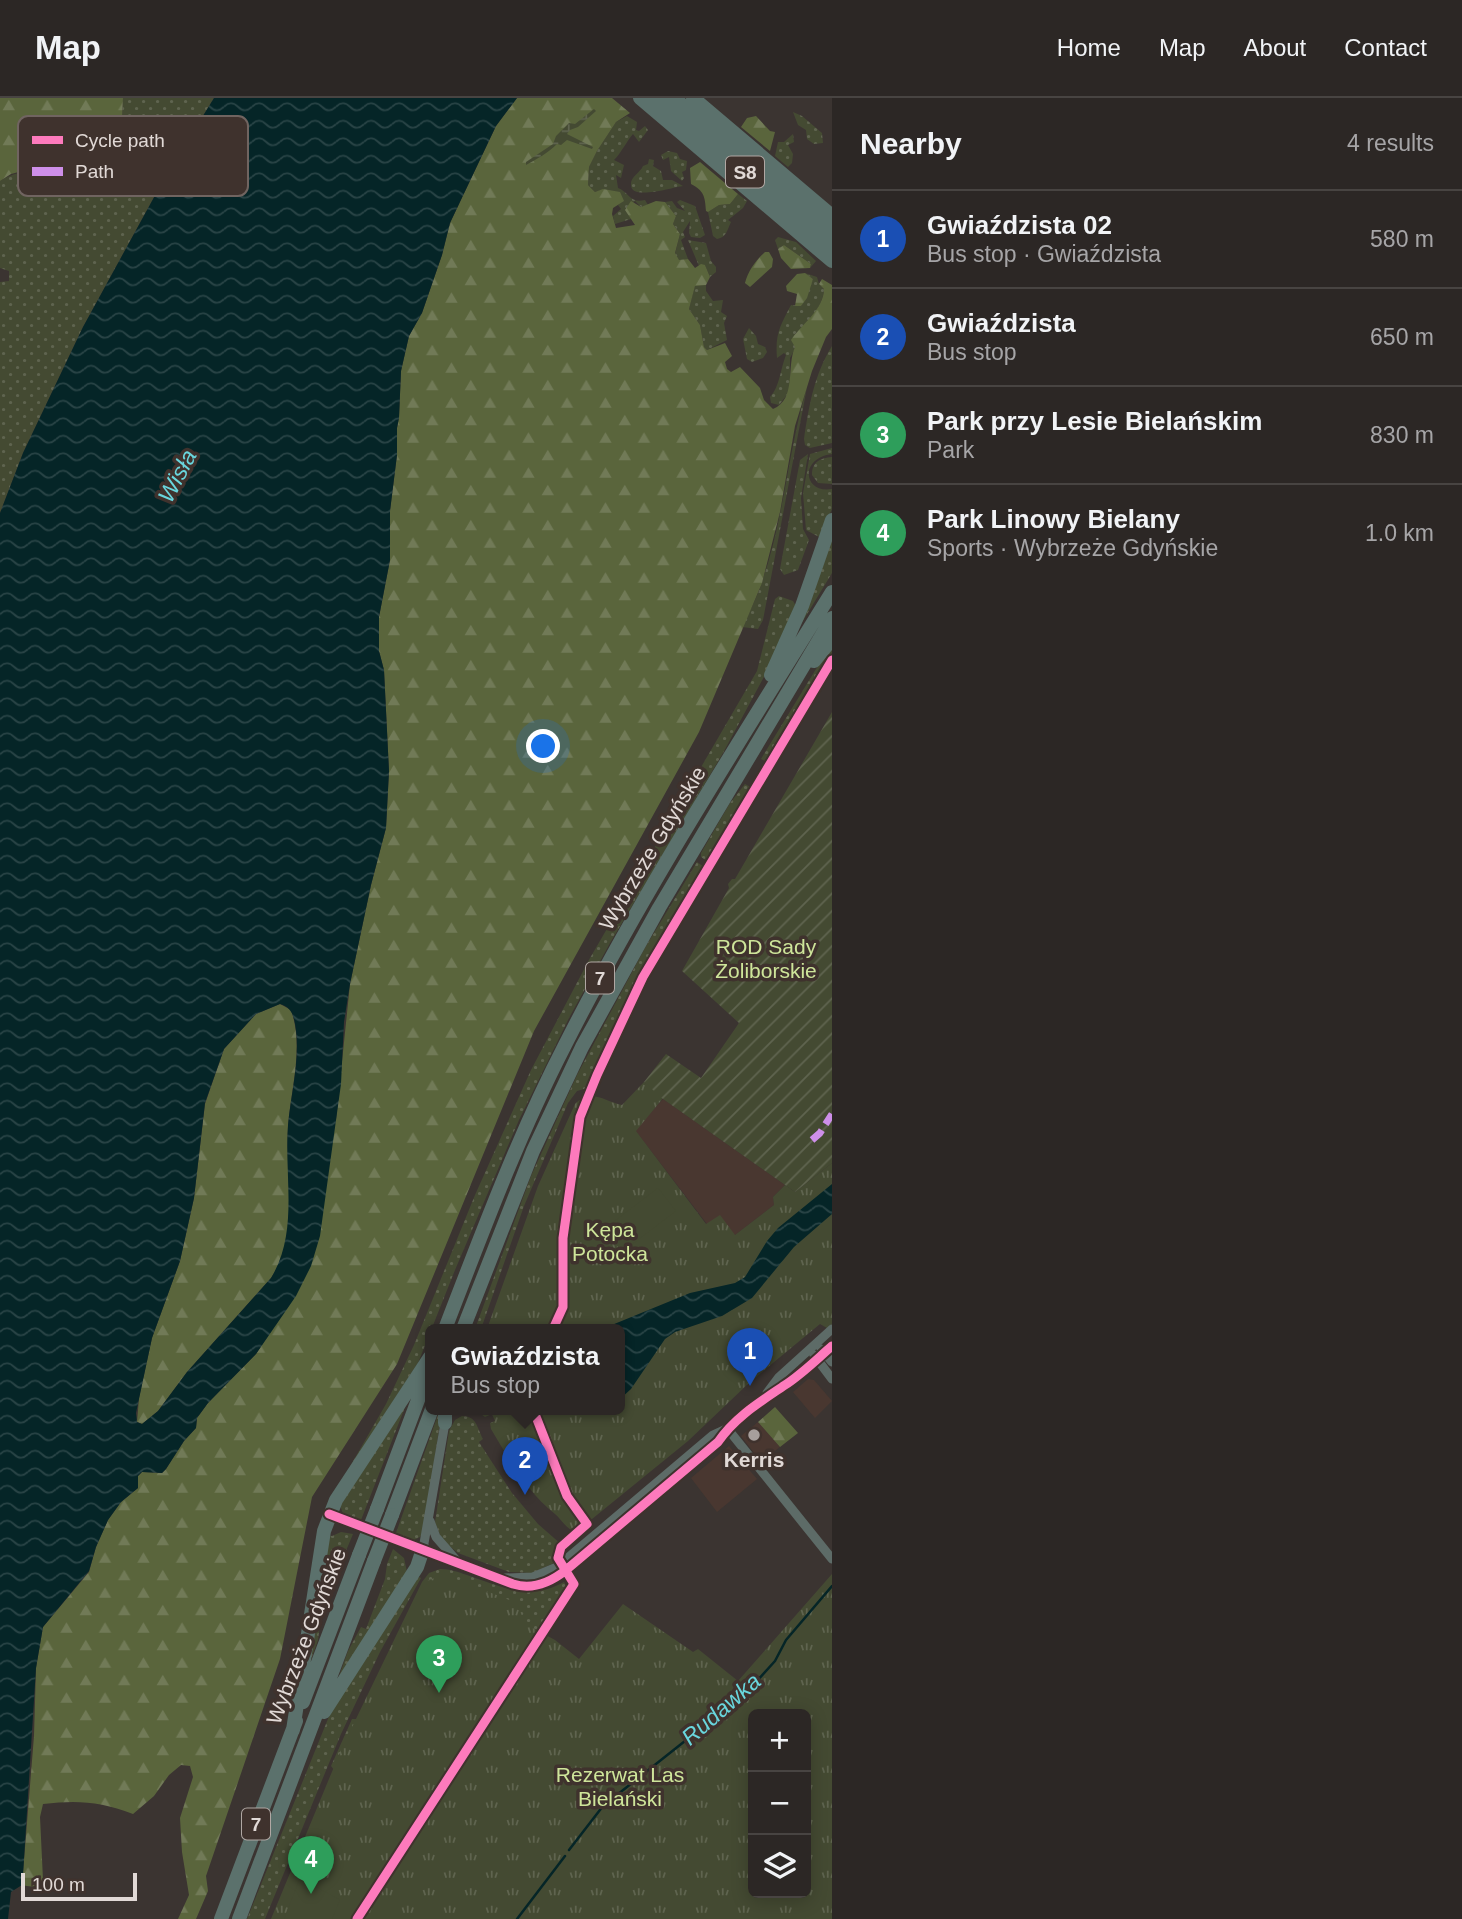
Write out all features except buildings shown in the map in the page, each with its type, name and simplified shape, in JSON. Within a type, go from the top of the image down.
[{"type":"highway","points":[[640,98],[832,261]]},
{"type":"highway","name":"S8","points":[[658,98],[832,246]]},
{"type":"highway","name":"S8","points":[[674,98],[832,232]]},
{"type":"highway","points":[[693,98],[832,216]]},
{"type":"highway","points":[[724,766],[788,640],[832,520]]},
{"type":"highway","name":"Wybrzeże Gdyńskie","points":[[447,1324],[512,1159],[564,1046],[614,954],[724,766],[832,592]]},
{"type":"highway","name":"Wybrzeże Gdyńskie","points":[[465,1324],[529,1161],[582,1046],[659,908],[832,618]]},
{"type":"highway","name":"7","points":[[788,691],[832,639]]},
{"type":"highway","points":[[293,1730],[329,1514],[425,1365]]},
{"type":"highway","name":"Wybrzeże Gdyńskie","points":[[221,1919],[425,1380]]},
{"type":"highway","name":"Wybrzeże Gdyńskie","points":[[239,1919],[430,1415]]},
{"type":"highway","points":[[308,1736],[417,1567],[423,1549]]},
{"type":"street","points":[[764,1397],[779,1377],[832,1329]]},
{"type":"street","points":[[813,1346],[828,1349]]},
{"type":"street","points":[[813,1346],[816,1359],[832,1379]]},
{"type":"street","points":[[500,1578],[527,1578],[546,1573],[561,1564],[713,1435],[727,1428],[764,1397],[786,1384],[828,1349]]},
{"type":"street","points":[[828,1349],[832,1362]]},
{"type":"street","points":[[423,1549],[430,1520],[445,1416]]},
{"type":"street","points":[[329,1514],[525,1586],[549,1581],[566,1570],[718,1442],[727,1428]]},
{"type":"street","points":[[727,1428],[832,1559]]},
{"type":"street","points":[[430,1520],[440,1543],[459,1563]]},
{"type":"street","points":[[582,1545],[595,1545]]},
{"type":"shaded area","points":[[663,1099],[785,1185],[773,1197],[774,1205],[735,1235],[707,1224],[635,1130]]},
{"type":"shaded area","points":[[808,1379],[814,1380],[832,1401],[815,1418],[793,1392]]},
{"type":"shaded area","points":[[758,1422],[780,1447],[761,1462],[741,1436]]},
{"type":"shaded area","points":[[729,1446],[757,1479],[717,1512],[691,1478]]},
{"type":"green space","points":[[0,98],[123,98],[122,116],[18,116],[18,172],[0,181]]},
{"type":"green space","points":[[123,98],[214,98],[203,116],[122,116]]},
{"type":"green space","points":[[517,98],[612,98],[630,113],[616,122],[597,151],[589,167],[588,185],[595,192],[603,189],[620,192],[624,201],[613,208],[612,214],[616,228],[635,225],[625,210],[631,201],[641,207],[656,201],[665,202],[676,216],[673,224],[680,234],[675,253],[679,260],[688,259],[695,268],[701,264],[705,265],[710,277],[706,285],[695,286],[689,309],[700,325],[704,347],[707,350],[725,343],[732,356],[725,362],[727,369],[731,372],[740,367],[760,388],[764,400],[773,409],[785,398],[788,390],[795,347],[791,340],[820,303],[824,289],[819,284],[822,279],[832,285],[832,329],[812,371],[795,426],[780,512],[762,583],[699,732],[534,1031],[397,1364],[312,1497],[280,1659],[206,1876],[208,1891],[196,1919],[178,1919],[189,1895],[180,1818],[193,1777],[190,1766],[181,1765],[169,1775],[154,1796],[133,1814],[110,1806],[88,1803],[43,1804],[40,1817],[43,1880],[34,1886],[22,1885],[34,1736],[36,1668],[43,1627],[89,1572],[108,1520],[121,1502],[138,1488],[138,1476],[142,1472],[162,1473],[166,1469],[196,1428],[197,1418],[208,1403],[256,1354],[274,1326],[336,1120],[350,984],[386,828],[389,771],[384,670],[379,651],[379,617],[390,560],[390,511],[397,455],[401,371],[409,336],[422,313],[450,223],[496,126]]},
{"type":"green space","points":[[594,109],[596,111],[567,134],[593,147],[592,149],[567,140],[526,165],[526,162],[553,144],[556,136],[569,123],[575,124]]},
{"type":"green space","points":[[793,112],[822,133],[823,143],[814,144],[807,139],[806,130],[798,125]]},
{"type":"green space","points":[[627,116],[637,122],[636,130],[639,131],[645,126],[648,130],[639,142],[633,134],[614,160],[624,165],[621,178],[616,175],[618,188],[633,199],[645,200],[648,205],[641,207],[635,201],[626,210],[631,219],[615,224],[613,216],[621,209],[618,205],[623,201],[607,191],[595,192],[588,185],[589,167],[616,122]]},
{"type":"green space","points":[[756,116],[770,131],[775,132],[770,151],[741,127],[747,118]]},
{"type":"green space","points":[[793,134],[794,142],[788,145],[793,154],[792,163],[788,167],[775,156],[778,142],[784,142]]},
{"type":"green space","points":[[668,151],[677,153],[680,159],[687,161],[686,170],[682,172],[682,181],[671,171],[669,157],[663,160],[661,155]]},
{"type":"green space","points":[[649,159],[654,160],[653,166],[661,171],[663,180],[672,180],[683,186],[645,193],[633,190],[632,180],[643,166],[648,164]]},
{"type":"green space","points":[[700,162],[738,194],[730,204],[719,205],[706,211],[703,194],[691,184],[690,168]]},
{"type":"green space","points":[[18,173],[18,196],[155,196],[83,327],[23,453],[0,513],[0,282],[9,281],[9,271],[0,268],[0,181]]},
{"type":"green space","points":[[738,194],[747,201],[743,208],[728,220],[731,222],[725,235],[717,239],[713,236],[708,212],[719,205],[730,204]]},
{"type":"green space","points":[[680,200],[695,206],[705,235],[700,238],[691,237],[690,221],[683,232],[685,237],[681,240],[688,259],[679,261],[675,254],[680,234],[673,224],[676,216],[665,202],[672,201],[677,208],[685,211],[677,202]]},
{"type":"green space","points":[[778,237],[796,242],[816,261],[810,268],[811,264],[784,245],[778,249],[775,240]]},
{"type":"green space","points":[[688,240],[706,243],[711,261],[716,267],[716,272],[710,277],[705,265],[699,266]]},
{"type":"green space","points":[[784,245],[811,264],[810,268],[791,269],[781,258],[778,249]]},
{"type":"green space","points":[[765,252],[769,252],[773,259],[772,267],[750,287],[745,283],[748,274]]},
{"type":"green space","points":[[805,273],[817,277],[824,289],[823,295],[814,314],[795,334],[796,347],[790,358],[790,391],[779,405],[771,403],[770,397],[778,383],[786,355],[784,353],[777,358],[778,336],[791,305],[801,306],[813,279]]},
{"type":"green space","points":[[805,273],[813,279],[807,298],[801,306],[795,306],[797,294],[787,291],[786,286],[797,274]]},
{"type":"green space","points":[[695,285],[706,285],[706,291],[713,301],[723,300],[721,312],[727,316],[724,323],[727,340],[707,350],[700,325],[689,309]]},
{"type":"green space","points":[[749,328],[756,336],[758,344],[765,347],[767,352],[763,358],[752,362],[747,359],[743,339]]},
{"type":"green space","points":[[832,346],[832,443],[810,448],[805,445],[804,439],[810,403],[821,368]]},
{"type":"green space","points":[[807,387],[763,620],[758,629],[742,627],[758,594],[769,558]]},
{"type":"green space","points":[[832,448],[832,454],[821,457],[810,468],[809,475],[815,486],[832,489],[832,509],[819,537],[806,530],[803,493],[810,454]]},
{"type":"green space","points":[[808,454],[801,498],[803,529],[809,540],[798,570],[784,575],[780,569],[800,460]]},
{"type":"green space","points":[[832,457],[832,484],[818,483],[812,475],[813,467],[820,460]]},
{"type":"green space","points":[[832,532],[832,573],[798,629]]},
{"type":"green space","points":[[779,596],[793,601],[796,606],[772,662],[723,753],[610,943],[569,1018],[519,1120],[434,1324],[425,1324],[425,1345],[418,1363],[348,1470],[386,1404],[414,1345],[475,1195],[531,1070],[590,958],[757,671],[775,599]]},
{"type":"green space","points":[[832,647],[832,658],[822,669],[767,762],[761,759],[816,669]]},
{"type":"green space","points":[[832,663],[832,669],[715,866],[711,864],[823,674]]},
{"type":"green space","name":"ROD Sady Żoliborskie","points":[[832,712],[832,1163],[795,1192],[663,1099],[644,1082],[666,1054],[701,1078],[739,1023],[682,971],[729,888],[728,884],[735,879]]},
{"type":"green space","points":[[745,784],[752,788],[707,861],[701,857],[701,853],[730,803]]},
{"type":"green space","points":[[697,862],[704,867],[642,976],[591,1087],[577,1091],[568,1103],[524,1206],[483,1324],[477,1324],[531,1176],[577,1075],[646,946]]},
{"type":"green space","points":[[280,1004],[291,1010],[297,1053],[288,1126],[289,1215],[286,1244],[271,1278],[187,1372],[158,1411],[142,1424],[137,1422],[139,1398],[152,1338],[180,1261],[194,1198],[205,1104],[224,1049],[256,1014]]},
{"type":"green space","name":"Kępa Potocka","points":[[644,1082],[664,1097],[636,1131],[706,1224],[720,1215],[735,1235],[774,1205],[773,1197],[785,1185],[795,1192],[832,1163],[832,1324],[827,1328],[820,1324],[750,1382],[688,1441],[576,1532],[567,1527],[527,1485],[491,1429],[490,1423],[495,1421],[492,1415],[625,1415],[625,1324],[489,1324],[538,1186],[575,1104],[592,1096],[622,1105]]},
{"type":"green space","points":[[658,1188],[676,1211],[622,1252],[604,1229]]},
{"type":"green space","points":[[409,1397],[361,1520],[343,1514],[340,1505]]},
{"type":"green space","points":[[775,1407],[798,1433],[780,1447],[758,1422]]},
{"type":"green space","points":[[438,1415],[441,1415],[424,1530],[420,1537],[414,1540],[396,1533]]},
{"type":"green space","points":[[462,1416],[471,1418],[476,1423],[483,1439],[479,1442],[512,1493],[538,1524],[562,1545],[558,1561],[532,1573],[509,1572],[458,1553],[442,1540],[435,1522],[449,1431],[455,1420]]},
{"type":"green space","points":[[341,1532],[353,1534],[320,1612],[317,1623],[320,1625],[318,1640],[305,1676],[328,1535]]},
{"type":"green space","points":[[393,1549],[404,1558],[407,1572],[337,1682],[348,1651],[361,1627],[366,1629]]},
{"type":"green space","points":[[440,1569],[516,1590],[540,1591],[564,1582],[569,1591],[475,1734],[360,1802],[331,1766],[352,1719],[362,1719],[426,1597],[422,1582],[429,1573]]},
{"type":"green space","name":"Rezerwat Las Bielański","points":[[832,1574],[832,1919],[271,1919],[341,1750],[422,1582],[445,1575],[517,1603],[525,1624],[555,1640],[579,1659],[623,1604],[693,1652],[698,1649],[738,1681]]},
{"type":"green space","points":[[417,1576],[421,1578],[380,1652],[341,1734],[265,1919],[247,1919],[332,1709]]},
{"type":"green space","points":[[300,1878],[340,1900],[332,1919],[284,1919]]},
{"type":"water","name":"Wisła","points":[[214,98],[517,98],[496,126],[450,223],[422,313],[409,336],[401,371],[397,455],[390,511],[390,560],[379,617],[379,651],[384,670],[389,771],[386,828],[350,984],[344,1022],[341,1084],[320,1236],[311,1266],[296,1296],[256,1354],[208,1403],[197,1418],[196,1428],[166,1469],[162,1473],[142,1472],[138,1476],[138,1488],[121,1502],[108,1520],[89,1571],[43,1627],[36,1668],[22,1885],[11,1892],[8,1919],[0,1919],[0,513],[23,453],[83,327],[155,196],[248,196],[248,116],[203,116]],"holes":[[[280,1004],[289,1009],[297,1036],[297,1049],[288,1125],[288,1223],[280,1260],[271,1278],[187,1372],[158,1411],[142,1424],[137,1422],[136,1413],[152,1338],[180,1261],[194,1198],[205,1103],[224,1049],[256,1014]]]},
{"type":"water","points":[[832,1184],[832,1214],[794,1247],[752,1298],[722,1316],[675,1332],[665,1339],[625,1394],[625,1324],[614,1324],[690,1293],[735,1283],[745,1277],[778,1228]]},
{"type":"waterway","name":"Rudawka","points":[[569,1850],[603,1806],[748,1691],[775,1661],[786,1640],[832,1586]]},
{"type":"waterway","name":"Rudawka","points":[[517,1919],[565,1856]]},
{"type":"marked path","points":[[812,1140],[832,1114]]},
{"type":"cycle path","points":[[555,1324],[563,1307],[563,1238],[580,1117],[597,1075],[643,977],[832,660]]},
{"type":"cycle path","points":[[329,1514],[513,1584],[541,1584],[566,1570],[718,1442],[740,1417],[797,1376],[832,1346]]},
{"type":"cycle path","points":[[357,1919],[574,1584],[558,1558],[561,1547],[587,1524],[567,1496],[535,1415]]},
{"type":"place","name":"Gwiaździsta 02","points":[[750,1386]]},
{"type":"place","name":"Kerris","points":[[754,1435]]},
{"type":"place","name":"Gwiaździsta","points":[[525,1495]]},
{"type":"place","name":"Park przy Lesie Bielańskim","points":[[439,1693]]},
{"type":"place","name":"Park Linowy Bielany","points":[[311,1894]]}]
